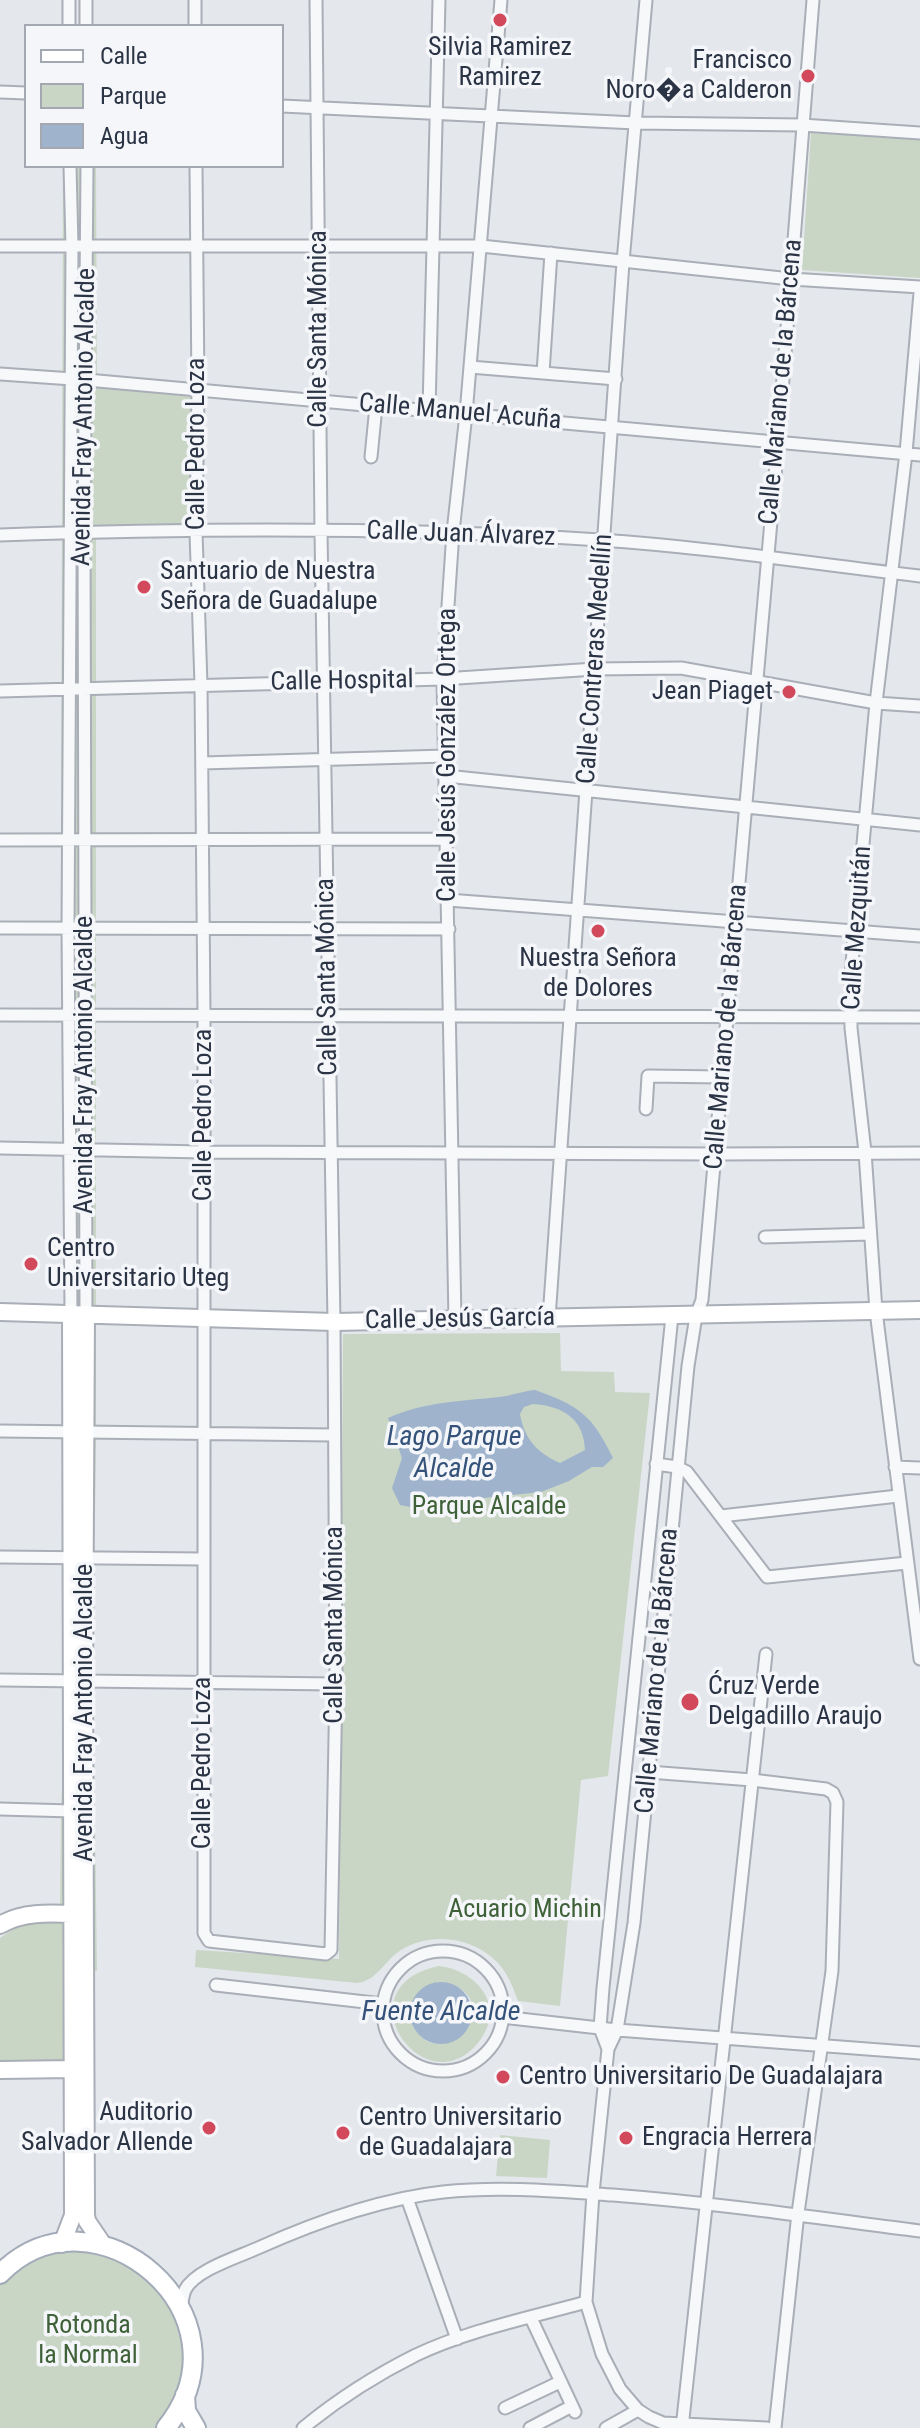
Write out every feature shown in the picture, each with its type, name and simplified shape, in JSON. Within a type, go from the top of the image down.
[{"type":"main road","points":[[0,2274],[26,2255],[62,2244],[104,2246],[150,2268],[165,2283],[181,2308],[191,2340],[192,2358],[185,2395],[186,2411],[196,2428]]},
{"type":"main road","points":[[166,2428],[185,2395]]},
{"type":"street","points":[[69,0],[69,24]]},
{"type":"street","points":[[86,0],[86,24]]},
{"type":"street","points":[[195,0],[195,24]]},
{"type":"street","name":"Calle Santa Mónica","points":[[316,0],[334,1322],[336,1684],[330,1954]]},
{"type":"street","points":[[429,410],[439,0]]},
{"type":"street","name":"Calle Jesús González Ortega","points":[[455,1320],[443,679],[453,532],[501,0]]},
{"type":"street","name":"Calle Contreras Medellín","points":[[549,1318],[623,262],[646,0]]},
{"type":"street","name":"Calle Mariano de la Bárcena","points":[[638,2410],[612,2375],[590,2321],[586,2302],[593,2193],[608,2049],[617,2030],[634,1923],[677,1467],[696,1316],[702,1300],[778,442],[813,0]]},
{"type":"street","points":[[0,92],[24,93]]},
{"type":"street","points":[[284,106],[636,123],[802,125],[920,133]]},
{"type":"street","name":"Avenida Fray Antonio Alcalde","points":[[70,168],[68,928],[71,1149],[78,1313],[78,1681],[87,2221],[104,2246]]},
{"type":"street","name":"Avenida Fray Antonio Alcalde","points":[[78,1313],[86,1149],[84,532],[87,168]]},
{"type":"street","name":"Calle Pedro Loza","points":[[196,168],[196,532],[204,929],[205,1938],[209,1941],[330,1954]]},
{"type":"street","points":[[0,246],[481,246],[920,290]]},
{"type":"street","points":[[543,373],[551,253]]},
{"type":"street","name":"Calle Mezquitán","points":[[920,290],[906,453],[876,703],[851,974],[851,1017],[865,1152],[876,1311],[920,1659]]},
{"type":"street","points":[[470,367],[616,379]]},
{"type":"street","name":"Calle Manuel Acuña","points":[[0,374],[920,455]]},
{"type":"street","points":[[371,457],[376,406]]},
{"type":"street","name":"Calle Juan Álvarez","points":[[0,535],[84,532],[453,532],[604,541],[920,576]]},
{"type":"street","name":"Calle Hospital","points":[[0,691],[443,679],[595,669],[695,669],[755,683],[876,703],[920,706]]},
{"type":"street","points":[[202,763],[445,756]]},
{"type":"street","points":[[446,776],[920,825]]},
{"type":"street","points":[[0,840],[447,839]]},
{"type":"street","points":[[448,900],[920,936]]},
{"type":"street","points":[[0,928],[449,929]]},
{"type":"street","points":[[0,1015],[920,1017]]},
{"type":"street","points":[[646,1109],[648,1076],[723,1077]]},
{"type":"street","points":[[0,1148],[204,1152],[920,1153]]},
{"type":"street","points":[[765,1237],[870,1234]]},
{"type":"street","name":"Calle Jesús García","points":[[0,1312],[334,1322],[920,1310]]},
{"type":"street","name":"Calle Mariano de la Bárcena","points":[[608,2049],[600,2028],[672,1316]]},
{"type":"street","points":[[0,1431],[333,1435]]},
{"type":"street","points":[[656,1464],[687,1472],[770,1578],[907,1563]]},
{"type":"street","points":[[895,1467],[920,1468]]},
{"type":"street","points":[[721,1516],[898,1496]]},
{"type":"street","points":[[0,1557],[203,1559]]},
{"type":"street","points":[[682,2426],[766,1654]]},
{"type":"street","points":[[0,1680],[336,1684]]},
{"type":"street","name":"Avenida Fray Antonio Alcalde","points":[[62,2244],[73,2215],[72,1811],[78,1681]]},
{"type":"street","points":[[634,1681],[656,1693]]},
{"type":"street","points":[[629,1732],[651,1741]]},
{"type":"street","points":[[649,1772],[826,1789],[833,1793],[837,1802],[832,1971],[798,2213],[775,2428]]},
{"type":"street","points":[[0,1809],[72,1811]]},
{"type":"street","points":[[0,1925],[18,1917],[72,1914],[79,1922],[80,2005],[84,2013]]},
{"type":"street","points":[[449,1951],[467,1956],[483,1966],[498,1990],[502,2017],[497,2035],[487,2051],[472,2063],[455,2069],[436,2070],[418,2065],[402,2055],[387,2031],[383,2004],[388,1986],[398,1970],[422,1955],[449,1951]]},
{"type":"street","points":[[216,1985],[383,2004]]},
{"type":"street","points":[[502,2017],[617,2030],[920,2053]]},
{"type":"street","points":[[0,2070],[73,2069]]},
{"type":"street","points":[[181,2308],[185,2290],[193,2280],[292,2232],[347,2213],[407,2198],[479,2190],[593,2193],[798,2213],[920,2231]]},
{"type":"street","points":[[407,2198],[457,2339]]},
{"type":"street","points":[[303,2428],[324,2410],[417,2355],[457,2339],[586,2302]]},
{"type":"street","points":[[530,2428],[574,2409],[531,2318]]},
{"type":"street","points":[[505,2408],[560,2382]]},
{"type":"street","points":[[606,2428],[638,2410],[663,2423],[682,2426],[767,2428]]},
{"type":"green space","points":[[811,133],[920,139],[920,278],[802,270]]},
{"type":"green space","points":[[63,168],[96,168],[97,387],[193,397],[192,522],[187,527],[96,528],[93,1681],[97,1971],[73,1969],[73,1914],[60,1913],[67,1681],[61,849]]},
{"type":"green space","name":"Parque Alcalde","points":[[560,1333],[561,1371],[614,1372],[615,1392],[650,1393],[608,1776],[581,1780],[560,2006],[518,2001],[498,1963],[477,1947],[452,1940],[425,1940],[413,1944],[395,1954],[370,1978],[357,1983],[195,1967],[196,1950],[339,1959],[343,1334]]},
{"type":"green space","points":[[24,1922],[69,1922],[67,2064],[0,2064],[0,1938]]},
{"type":"green space","points":[[439,1966],[464,1974],[483,1991],[490,2013],[488,2026],[481,2039],[460,2058],[438,2062],[418,2054],[402,2038],[393,2018],[395,1997],[409,1978]],"holes":[[[438,1982],[457,1987],[469,1997],[472,2010],[468,2023],[459,2035],[447,2042],[433,2043],[420,2036],[410,2018],[420,1991]]]},
{"type":"green space","points":[[500,2135],[550,2140],[547,2178],[496,2176]]},
{"type":"green space","name":"Rotonda la Normal","points":[[72,2251],[105,2256],[134,2268],[157,2288],[174,2312],[183,2340],[184,2370],[176,2399],[157,2428],[0,2428],[0,2283],[33,2260]]},
{"type":"water","name":"Lago Parque Alcalde","points":[[535,1390],[563,1401],[583,1414],[598,1431],[613,1458],[603,1467],[592,1467],[569,1481],[541,1492],[484,1498],[456,1516],[400,1505],[392,1488],[402,1458],[388,1418],[429,1405]],"holes":[[[544,1405],[562,1411],[576,1422],[584,1439],[585,1450],[560,1463],[533,1444],[520,1414],[524,1407]]]},
{"type":"water","name":"Fuente Alcalde","points":[[441,1982],[463,1991],[472,2013],[463,2035],[441,2044],[419,2035],[410,2013],[419,1991]]},
{"type":"place","name":"Silvia Ramirez Ramirez","points":[[500,20]]},
{"type":"place","name":"Francisco Noro�a Calderon","points":[[808,76]]},
{"type":"place","name":"Santuario de Nuestra Señora de Guadalupe","points":[[144,587]]},
{"type":"place","name":"Jean Piaget","points":[[789,692]]},
{"type":"place","name":"Nuestra Señora de Dolores","points":[[598,931]]},
{"type":"place","name":"Centro Universitario Uteg","points":[[31,1264]]},
{"type":"place","name":"Ćruz Verde Delgadillo Araujo","points":[[690,1702]]},
{"type":"place","name":"Centro Universitario De Guadalajara","points":[[503,2077]]},
{"type":"place","name":"Auditorio Salvador Allende","points":[[209,2128]]},
{"type":"place","name":"Centro Universitario de Guadalajara","points":[[343,2133]]},
{"type":"place","name":"Engracia Herrera","points":[[626,2138]]},
{"type":"park label","name":"Acuario Michin","points":[[525,1910]]}]
